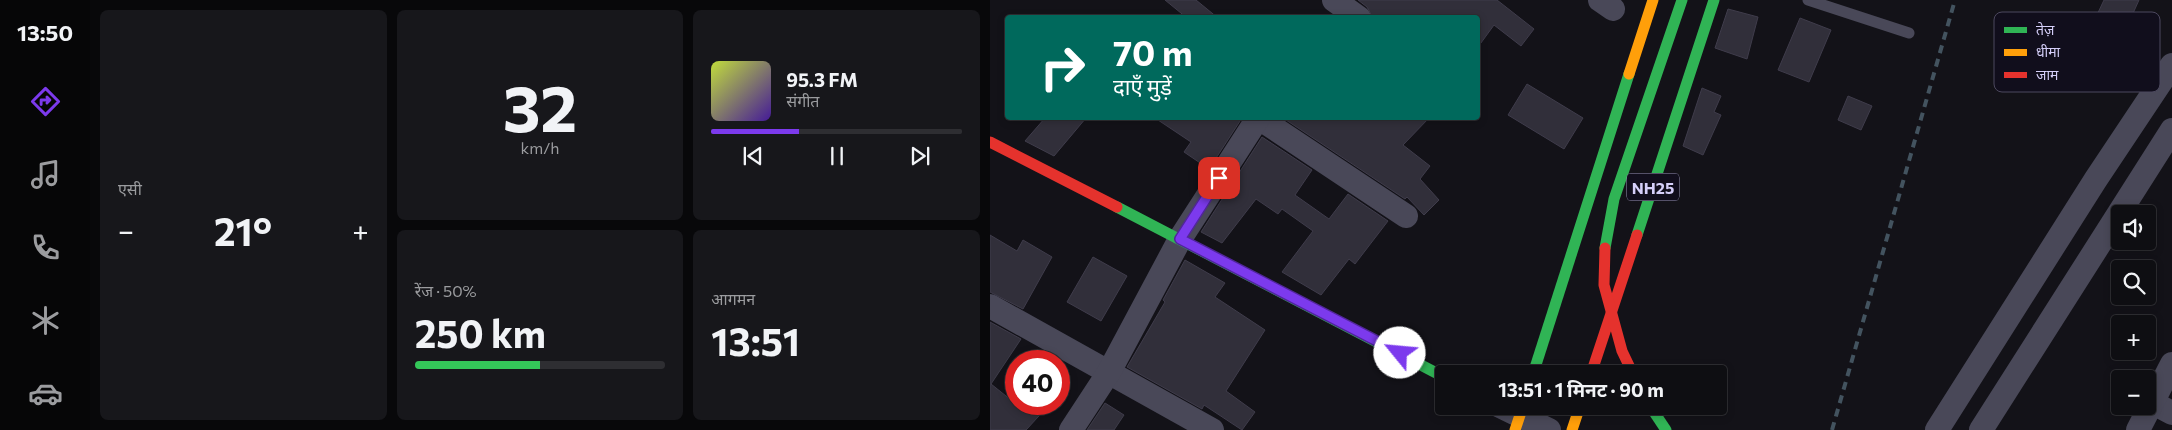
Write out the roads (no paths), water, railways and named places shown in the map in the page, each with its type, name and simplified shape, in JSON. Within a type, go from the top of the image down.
[{"type":"main road","points":[[1536,365],[1653,0]]},
{"type":"main road","points":[[1628,365],[1622,351],[1604,285],[1605,243],[1614,199],[1682,0]]},
{"type":"main road","name":"NH25","points":[[1594,365],[1714,0]]},
{"type":"main road","points":[[990,142],[1435,372]]},
{"type":"main road","points":[[1572,430],[1577,415]]},
{"type":"main road","points":[[1656,415],[1666,430]]},
{"type":"street","points":[[1333,5],[1353,15]]},
{"type":"street","points":[[2160,83],[2172,65]]},
{"type":"street","points":[[1937,430],[2096,179],[2154,92]]},
{"type":"street","points":[[1071,430],[1109,372],[1180,239],[1257,120]]},
{"type":"street","points":[[1261,120],[1406,216]]},
{"type":"street","points":[[1981,430],[2172,130]]},
{"type":"street","points":[[990,306],[1212,430]]},
{"type":"street","points":[[2138,430],[2162,408],[2172,364]]},
{"type":"street","points":[[1514,415],[1549,430]]},
{"type":"lane","points":[[1808,0],[1909,33]]},
{"type":"railway","points":[[1832,430],[1955,0]]}]
